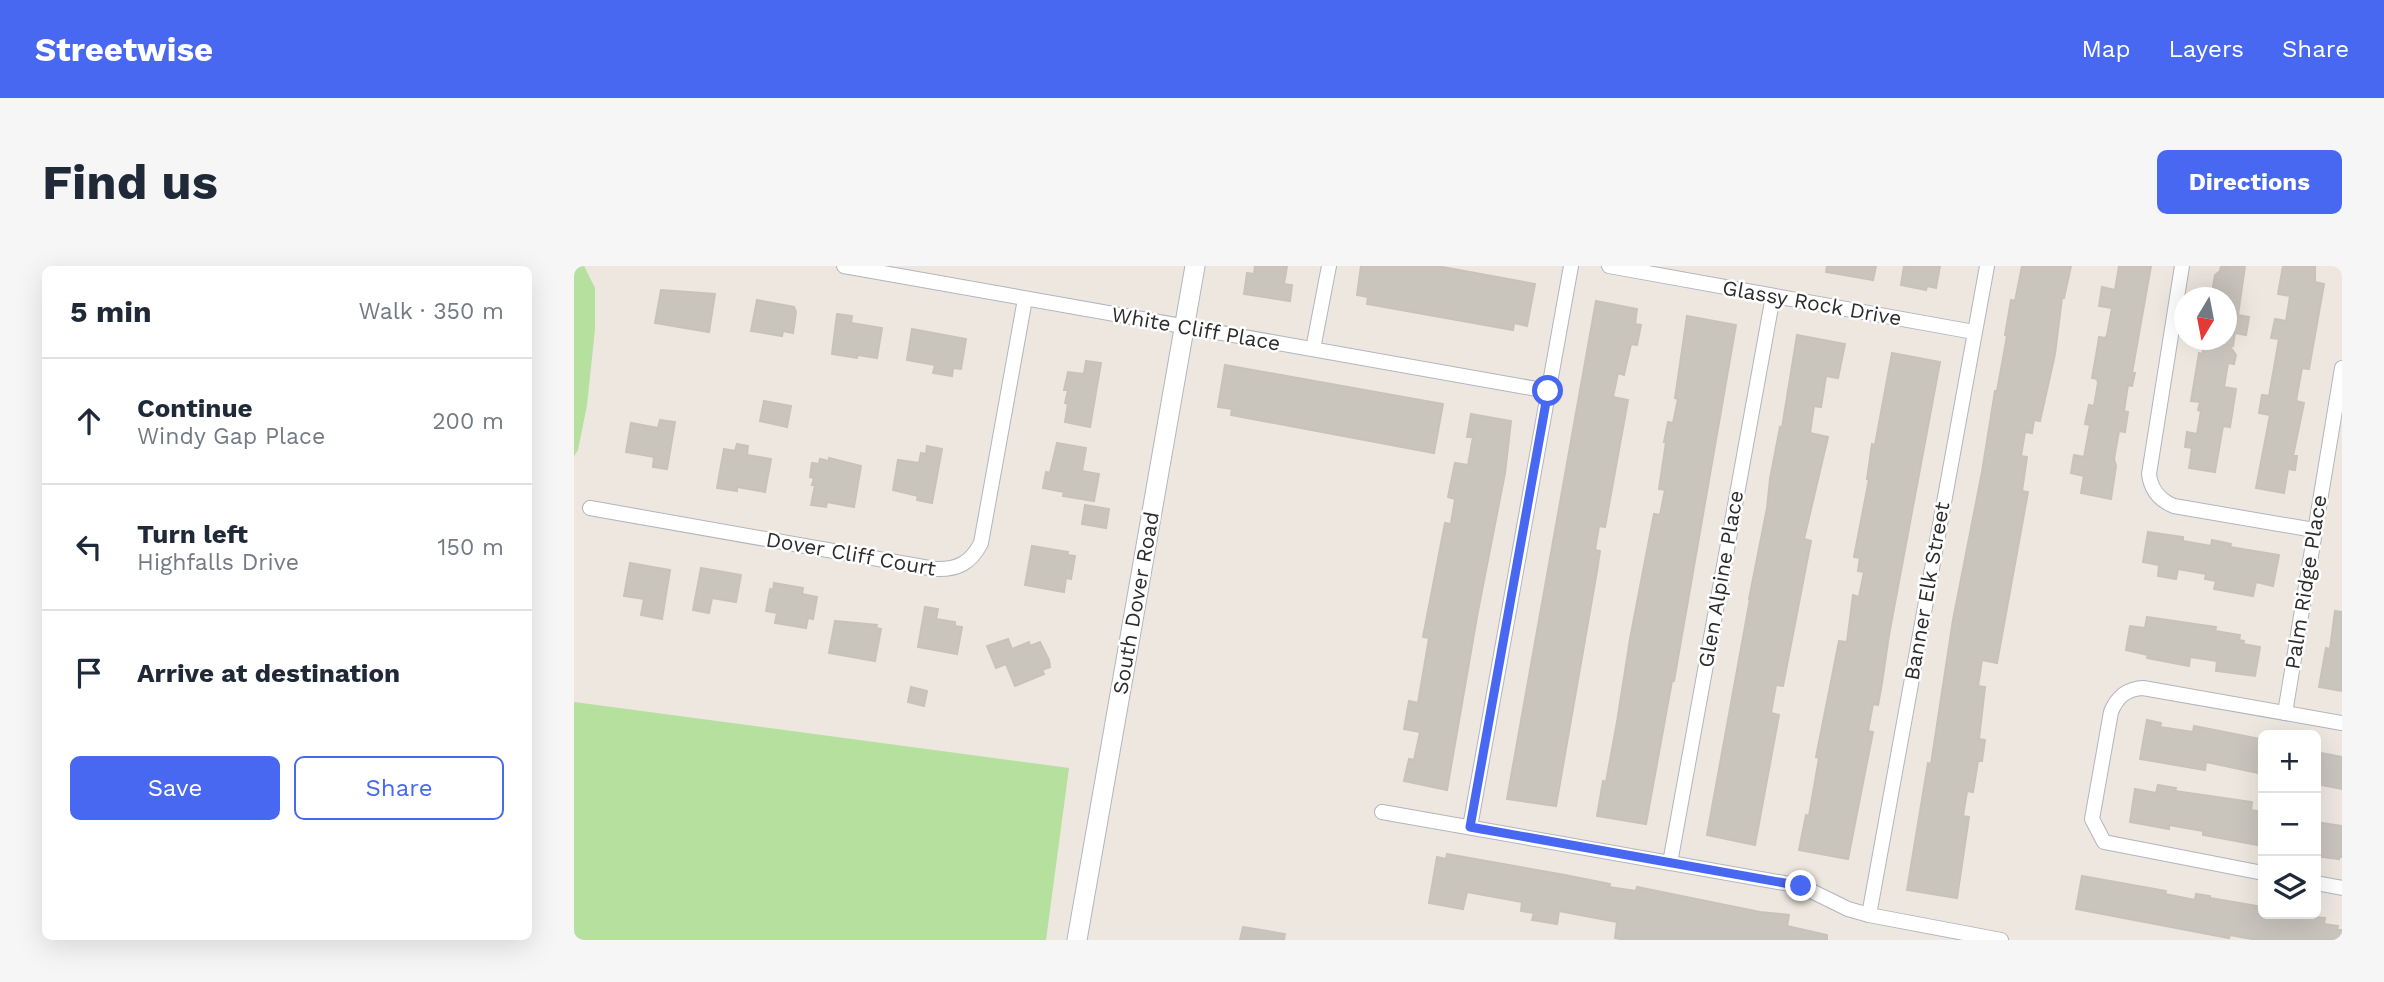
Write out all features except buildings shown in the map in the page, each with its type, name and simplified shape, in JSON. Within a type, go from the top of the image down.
[{"type":"street","name":"White Cliff Place","points":[[844,266],[1548,391]]},
{"type":"street","name":"South Dover Road","points":[[1077,940],[1195,266]]},
{"type":"street","points":[[1313,349],[1329,266]]},
{"type":"street","points":[[1470,827],[1571,266]]},
{"type":"street","name":"Glassy Rock Drive","points":[[1609,266],[1975,332]]},
{"type":"street","name":"Banner Elk Street","points":[[1868,915],[1987,266]]},
{"type":"street","points":[[2182,266],[2149,474],[2152,488],[2160,498],[2174,506],[2314,530]]},
{"type":"street","name":"Glen Alpine Place","points":[[1671,863],[1773,296]]},
{"type":"street","name":"Dover Cliff Court","points":[[590,508],[935,569],[954,569],[976,553],[981,543],[1025,299]]},
{"type":"street","name":"Palm Ridge Place","points":[[2285,713],[2314,530],[2339,404],[2342,368]]},
{"type":"street","points":[[2258,872],[2104,842],[2092,819],[2111,712],[2116,700],[2125,693],[2143,688],[2342,723]]},
{"type":"street","points":[[1382,812],[1801,886],[1848,909],[1868,915],[2001,940]]},
{"type":"street","points":[[2321,884],[2342,888]]},
{"type":"green space","points":[[574,266],[584,266],[595,288],[595,329],[587,405],[578,450],[574,456]]},
{"type":"green space","points":[[574,702],[1069,768],[1046,940],[574,940]]},
{"type":"route","points":[[1548,391],[1470,827],[1801,886]]}]
